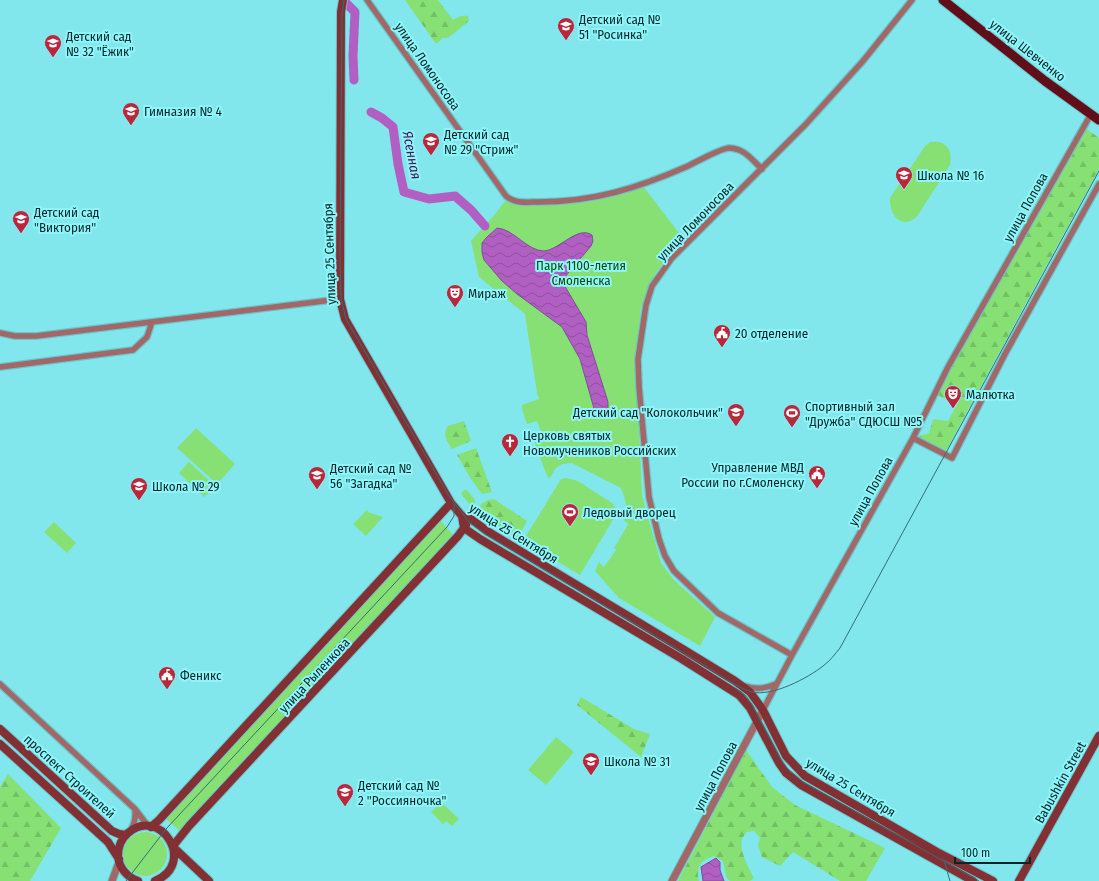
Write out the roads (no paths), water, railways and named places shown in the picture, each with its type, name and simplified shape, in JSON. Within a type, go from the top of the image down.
[{"type":"main road","name":"улица 25 Сентября","points":[[343,0],[341,12],[340,299],[344,319],[451,502],[462,516],[471,519],[487,531],[735,681],[750,692],[764,710],[786,756],[805,776],[931,848],[993,881]]},
{"type":"main road","name":"улица Шевченко","points":[[943,0],[1045,81],[1099,120]]},
{"type":"main road","name":"улица Рыленкова","points":[[149,827],[160,820],[451,502]]},
{"type":"main road","points":[[462,516],[464,528],[480,540],[733,691],[747,703],[779,763],[794,780],[973,881]]},
{"type":"main road","name":"улица Рыленкова","points":[[173,847],[189,826],[279,730],[471,519]]},
{"type":"main road","name":"проспект Строителей","points":[[0,729],[112,831],[119,834],[128,833]]},
{"type":"main road","name":"Babushkin Street","points":[[1019,881],[1099,736]]},
{"type":"main road","name":"проспект Строителей","points":[[0,744],[108,842],[119,860],[122,869],[127,875],[138,881]]},
{"type":"main road","points":[[119,860],[118,850],[121,842],[128,833],[136,828],[149,827],[164,832],[171,841],[173,847],[173,861],[166,874],[154,881]]},
{"type":"main road","points":[[173,847],[209,881]]},
{"type":"main road","points":[[171,867],[177,864],[192,866]]},
{"type":"street","name":"улица Ломоносова","points":[[367,0],[506,196],[510,199],[518,202],[554,202],[605,196],[667,175],[728,148],[741,150],[762,169]]},
{"type":"street","name":"улица Ломоносова","points":[[792,655],[718,613],[674,571],[665,556],[659,539],[649,497],[639,387],[638,359],[646,305],[652,286],[672,258],[806,124],[863,60],[912,0]]},
{"type":"street","name":"улица Попова","points":[[672,881],[792,655],[913,438],[948,367],[1091,114]]},
{"type":"street","points":[[913,438],[952,458],[1005,354],[1099,184]]},
{"type":"street","points":[[0,333],[15,336],[36,336],[340,299]]},
{"type":"street","points":[[0,367],[133,350],[147,337],[152,322]]},
{"type":"street","points":[[735,681],[753,688],[766,688],[777,684]]},
{"type":"street","points":[[0,684],[135,809],[149,827]]},
{"type":"street","points":[[128,833],[134,825],[136,818],[135,809]]},
{"type":"street","points":[[112,881],[119,860]]},
{"type":"water","points":[[497,228],[509,232],[532,248],[544,251],[550,250],[581,233],[592,235],[593,241],[591,246],[564,278],[563,283],[586,322],[587,335],[608,402],[608,412],[604,415],[598,416],[595,412],[580,359],[562,327],[517,294],[502,281],[484,260],[482,243]]},
{"type":"water","points":[[716,858],[720,862],[720,870],[724,881],[703,881],[701,867]]},
{"type":"waterway","name":"Ясенная","points":[[343,0],[355,12],[353,56],[354,80]]},
{"type":"waterway","name":"Ясенная","points":[[371,112],[382,118],[393,127],[398,164],[404,192],[429,199],[455,196],[471,210],[485,226]]},
{"type":"tram line","points":[[344,0],[342,13],[341,298],[346,319],[449,496],[469,522],[485,534],[704,665],[733,684],[752,692],[769,692],[799,681],[826,664],[840,648],[1099,171]]},
{"type":"tram line","points":[[126,881],[166,829],[447,527],[454,516],[454,504]]},
{"type":"tram line","points":[[735,688],[745,695],[751,703],[782,762],[803,782],[979,881]]},
{"type":"tram line","points":[[944,860],[950,881]]},
{"type":"place","name":"Детский сад № 51 \"Росинка\"","points":[[566,41]]},
{"type":"place","name":"Детский сад № 32 \"Ёжик\"","points":[[53,58]]},
{"type":"place","name":"Гимназия № 4","points":[[131,126]]},
{"type":"place","name":"Детский сад № 29 \"Стриж\"","points":[[431,156]]},
{"type":"place","name":"Школа № 16","points":[[904,190]]},
{"type":"place","name":"Детский сад \"Виктория\"","points":[[21,234]]},
{"type":"place","name":"Мираж","points":[[455,308]]},
{"type":"place","name":"20 отделение","points":[[722,348]]},
{"type":"place","name":"Малютка","points":[[953,409]]},
{"type":"place","name":"Детский сад \"Колокольчик\"","points":[[736,427]]},
{"type":"place","name":"Спортивный зал \"Дружба\" СДЮСШ №5","points":[[792,428]]},
{"type":"place","name":"Церковь святых Новомучеников Российских","points":[[510,457]]},
{"type":"place","name":"Управление МВД России по г.Смоленску","points":[[817,489]]},
{"type":"place","name":"Детский сад № 56 \"Загадка\"","points":[[317,490]]},
{"type":"place","name":"Школа № 29","points":[[139,501]]},
{"type":"place","name":"Ледовый дворец","points":[[570,527]]},
{"type":"place","name":"Феникс","points":[[167,690]]},
{"type":"place","name":"Школа № 31","points":[[591,776]]},
{"type":"place","name":"Детский сад № 2 \"Россияночка\"","points":[[345,807]]},
{"type":"park label","name":"Парк 1100-летия Смоленска","points":[[581,272]]}]
